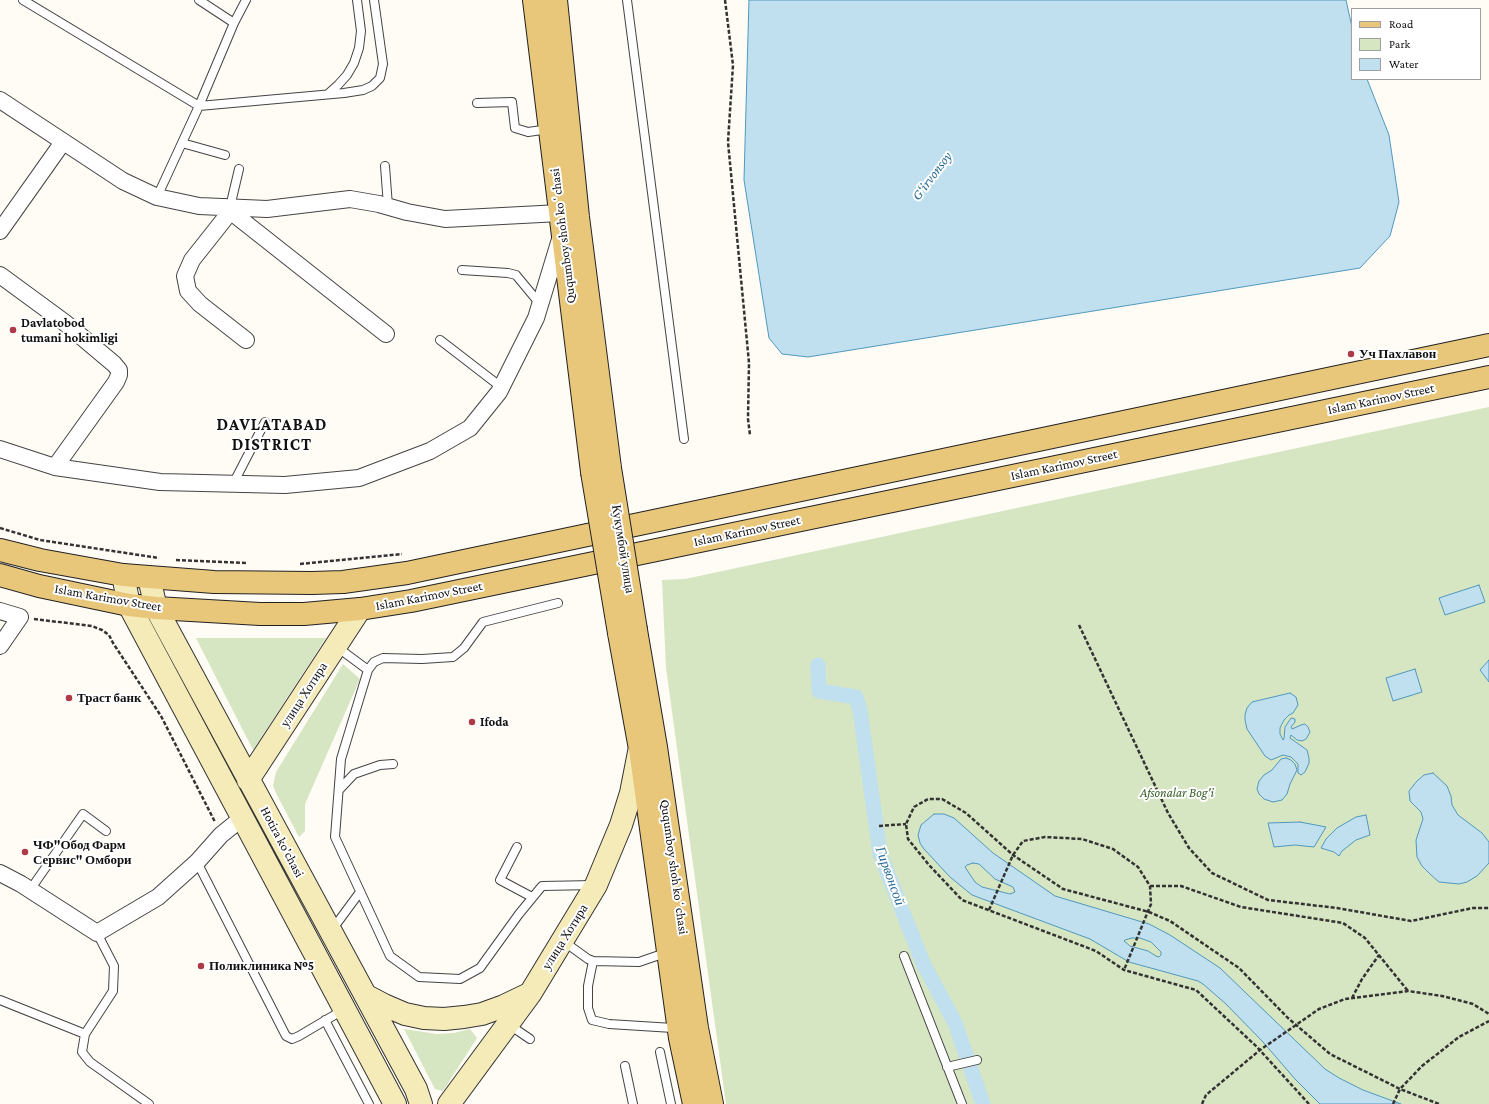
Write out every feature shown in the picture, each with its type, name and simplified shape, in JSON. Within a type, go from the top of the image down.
[{"type":"main road","name":"Ququmboy shoh koʻchasi","points":[[534,0],[561,222],[601,470]]},
{"type":"main road","name":"Ququmboy shoh koʻchasi","points":[[556,0],[578,217],[601,470]]},
{"type":"main road","name":"Islam Karimov Street","points":[[0,550],[40,560],[123,575],[149,578],[214,582],[343,582],[407,573],[1353,366],[1489,345]]},
{"type":"main road","name":"Islam Karimov Street","points":[[0,575],[39,586],[156,608],[260,614],[304,614],[360,610],[411,601],[1489,377]]},
{"type":"main road","name":"Кукумбой улица","points":[[601,470],[628,632]]},
{"type":"main road","name":"Hotira ko'chasi","points":[[123,575],[129,604],[395,1104]]},
{"type":"main road","name":"Hotira ko'chasi","points":[[149,578],[156,608],[416,1089],[421,1104]]},
{"type":"main road","name":"улица Хотира","points":[[248,780],[360,610]]},
{"type":"main road","name":"Ququmboy shoh koʻchasi","points":[[628,632],[640,749],[668,952],[679,1030],[694,1104]]},
{"type":"main road","name":"Ququmboy shoh koʻchasi","points":[[628,632],[657,755],[697,1028],[709,1096],[712,1104]]},
{"type":"main road","name":"улица Хотира","points":[[449,1104],[530,994],[596,885],[621,825],[631,793],[640,749]]},
{"type":"main road","points":[[365,995],[405,1014],[424,1018],[444,1019],[482,1014],[530,994]]},
{"type":"street","points":[[0,100],[123,181],[157,198],[199,206],[228,209],[267,209],[350,199],[445,219],[561,222],[536,318],[501,387],[470,428],[430,451],[359,478],[285,485],[160,482],[55,467],[0,449]]},
{"type":"street","points":[[1,229],[63,142]]},
{"type":"street","points":[[228,209],[386,334]]},
{"type":"street","points":[[228,209],[192,260],[185,276],[188,291],[200,304],[246,340]]},
{"type":"street","points":[[0,275],[64,322],[114,364],[119,370],[119,375],[116,382],[55,467]]},
{"type":"street","points":[[0,611],[20,617],[0,646]]},
{"type":"street","points":[[0,873],[30,890],[97,933],[158,897],[197,862],[221,835],[242,818]]},
{"type":"lane","points":[[23,0],[199,106],[327,95],[363,90],[372,86],[380,78],[383,64],[374,0]]},
{"type":"lane","points":[[199,0],[234,23]]},
{"type":"lane","points":[[157,198],[199,106],[234,23],[246,0]]},
{"type":"lane","points":[[327,95],[347,74],[354,63],[359,48],[361,31],[357,0]]},
{"type":"lane","points":[[627,0],[684,440]]},
{"type":"lane","points":[[477,103],[512,102],[515,128],[528,132],[550,128]]},
{"type":"lane","points":[[182,143],[225,156]]},
{"type":"lane","points":[[385,166],[388,206]]},
{"type":"lane","points":[[228,209],[239,168]]},
{"type":"lane","points":[[462,270],[508,273],[516,275],[540,304]]},
{"type":"lane","points":[[440,340],[501,387]]},
{"type":"lane","points":[[233,484],[265,422]]},
{"type":"lane","points":[[558,603],[483,622],[464,648],[453,657],[422,659],[382,658],[374,662],[368,670],[341,759],[335,837],[390,956],[419,977],[460,979],[480,968],[532,897],[542,886],[596,885]]},
{"type":"lane","points":[[336,646],[368,670]]},
{"type":"lane","points":[[339,790],[354,774],[380,765],[393,764]]},
{"type":"lane","points":[[30,890],[83,814],[106,832]]},
{"type":"lane","points":[[517,847],[500,880],[532,897]]},
{"type":"lane","points":[[197,862],[286,1036],[292,1039],[344,1009]]},
{"type":"lane","points":[[331,932],[360,892]]},
{"type":"lane","points":[[97,933],[114,966],[113,991],[85,1034],[82,1052],[90,1062],[150,1104]]},
{"type":"lane","points":[[562,941],[593,961],[639,962],[668,952]]},
{"type":"lane","points":[[904,956],[962,1104]]},
{"type":"lane","points":[[593,961],[588,986],[588,1008],[592,1020],[608,1024],[673,1028],[679,1030]]},
{"type":"lane","points":[[0,1000],[85,1034]]},
{"type":"lane","points":[[325,1020],[369,1104]]},
{"type":"lane","points":[[508,1024],[530,1039]]},
{"type":"lane","points":[[660,1052],[671,1104]]},
{"type":"lane","points":[[947,1067],[977,1060]]},
{"type":"lane","points":[[625,1066],[633,1104]]},
{"type":"path","points":[[725,0],[734,65],[728,142],[749,363],[748,419],[750,434]]},
{"type":"path","points":[[0,528],[40,540],[162,559]]},
{"type":"path","points":[[294,564],[407,554]]},
{"type":"path","points":[[170,559],[248,563]]},
{"type":"path","points":[[20,617],[92,626],[109,635],[161,716],[221,835]]},
{"type":"path","points":[[1079,625],[1168,813],[1189,848],[1212,873],[1268,900],[1337,908],[1411,921],[1472,908],[1489,908]]},
{"type":"path","points":[[1309,1104],[1260,1050],[1196,990],[1124,970],[1096,951],[962,900],[908,839],[906,824],[914,807],[928,799],[942,799],[966,813],[1012,855],[1063,889],[1149,912],[1170,921],[1239,968],[1296,1024],[1330,1054],[1400,1090],[1439,1104]]},
{"type":"path","points":[[879,826],[906,824]]},
{"type":"path","points":[[989,910],[993,904],[1012,855],[1023,841],[1045,837],[1082,839],[1113,849],[1138,868],[1150,886],[1151,904],[1149,912],[1124,970]]},
{"type":"path","points":[[1150,886],[1182,886],[1241,907],[1343,923],[1365,938],[1408,990]]},
{"type":"path","points":[[1352,998],[1362,979],[1379,955]]},
{"type":"path","points":[[1202,1104],[1206,1095],[1260,1050],[1319,1009],[1345,999],[1408,990],[1442,996],[1473,1004],[1489,1014]]},
{"type":"path","points":[[1393,1104],[1400,1090],[1422,1066],[1459,1036],[1489,1021]]},
{"type":"green space","name":"Afsonalar Bog'i","points":[[1489,407],[1489,1104],[726,1104],[666,668],[662,580],[685,579]]},
{"type":"green space","points":[[196,638],[326,638],[253,750]]},
{"type":"green space","points":[[343,664],[360,679],[305,804],[305,831],[299,837],[273,786],[276,772]]},
{"type":"green space","points":[[404,1029],[437,1034],[454,1033],[470,1029],[477,1038],[443,1091],[435,1089]]},
{"type":"water","name":"G‘irvonsoy","points":[[749,0],[1346,0],[1351,22],[1351,80],[1367,80],[1389,135],[1399,202],[1390,236],[1360,268],[808,357],[782,354],[769,338],[744,180]]},
{"type":"water","points":[[1479,585],[1485,602],[1445,615],[1439,598]]},
{"type":"water","points":[[1489,660],[1489,682],[1480,670]]},
{"type":"water","points":[[1415,669],[1422,692],[1393,701],[1386,678]]},
{"type":"water","points":[[1290,693],[1296,697],[1298,705],[1293,713],[1284,720],[1280,728],[1280,734],[1283,740],[1285,727],[1291,718],[1295,719],[1295,722],[1291,727],[1292,729],[1305,724],[1308,727],[1310,732],[1306,739],[1302,741],[1297,740],[1291,735],[1290,738],[1307,750],[1309,763],[1305,772],[1301,775],[1298,773],[1298,764],[1291,757],[1283,755],[1271,760],[1265,756],[1247,729],[1245,720],[1247,708],[1252,702]]},
{"type":"water","points":[[1286,758],[1295,764],[1297,770],[1287,794],[1282,800],[1273,802],[1264,799],[1259,794],[1257,789],[1259,781],[1264,775],[1272,770],[1281,759]]},
{"type":"water","points":[[1433,773],[1447,786],[1451,796],[1452,805],[1458,815],[1482,833],[1489,842],[1489,863],[1477,876],[1467,882],[1459,884],[1439,882],[1422,866],[1417,857],[1416,840],[1423,819],[1421,812],[1410,801],[1409,791],[1424,775]]},
{"type":"water","points":[[934,814],[944,814],[954,818],[993,853],[1055,896],[1149,924],[1170,935],[1220,968],[1325,1069],[1363,1090],[1401,1104],[1320,1104],[1226,1004],[1203,984],[1198,981],[1129,962],[1090,939],[972,895],[950,877],[924,849],[920,843],[918,835],[921,825]],"holes":[[[973,863],[979,864],[995,879],[1013,887],[1015,892],[1010,894],[982,887],[975,882],[965,867]],[[1132,938],[1140,938],[1151,942],[1161,952],[1161,955],[1159,957],[1156,956],[1148,951],[1130,946],[1124,941]]]},
{"type":"water","points":[[1366,815],[1370,835],[1356,840],[1342,851],[1339,856],[1334,852],[1321,848],[1326,839],[1337,828],[1356,817]]},
{"type":"water","points":[[1300,822],[1326,827],[1314,847],[1295,845],[1274,847],[1268,823]]},
{"type":"waterway","name":"Гирвонсой","points":[[818,665],[819,691],[856,697],[860,710],[880,854],[923,963],[955,1023],[983,1104]]},
{"type":"place","name":"Davlatobod tumani hokimligi","points":[[13,330]]},
{"type":"place","name":"Уч Пахлавон","points":[[1351,354]]},
{"type":"place","name":"Траст банк","points":[[69,698]]},
{"type":"place","name":"Ifoda","points":[[472,722]]},
{"type":"place","name":"ЧФ\"Обод Фарм Сервис\" Омбори","points":[[25,852]]},
{"type":"place","name":"Поликлиника №5","points":[[201,966]]},
{"type":"district","name":"DAVLATABAD DISTRICT","points":[[272,435]]}]
